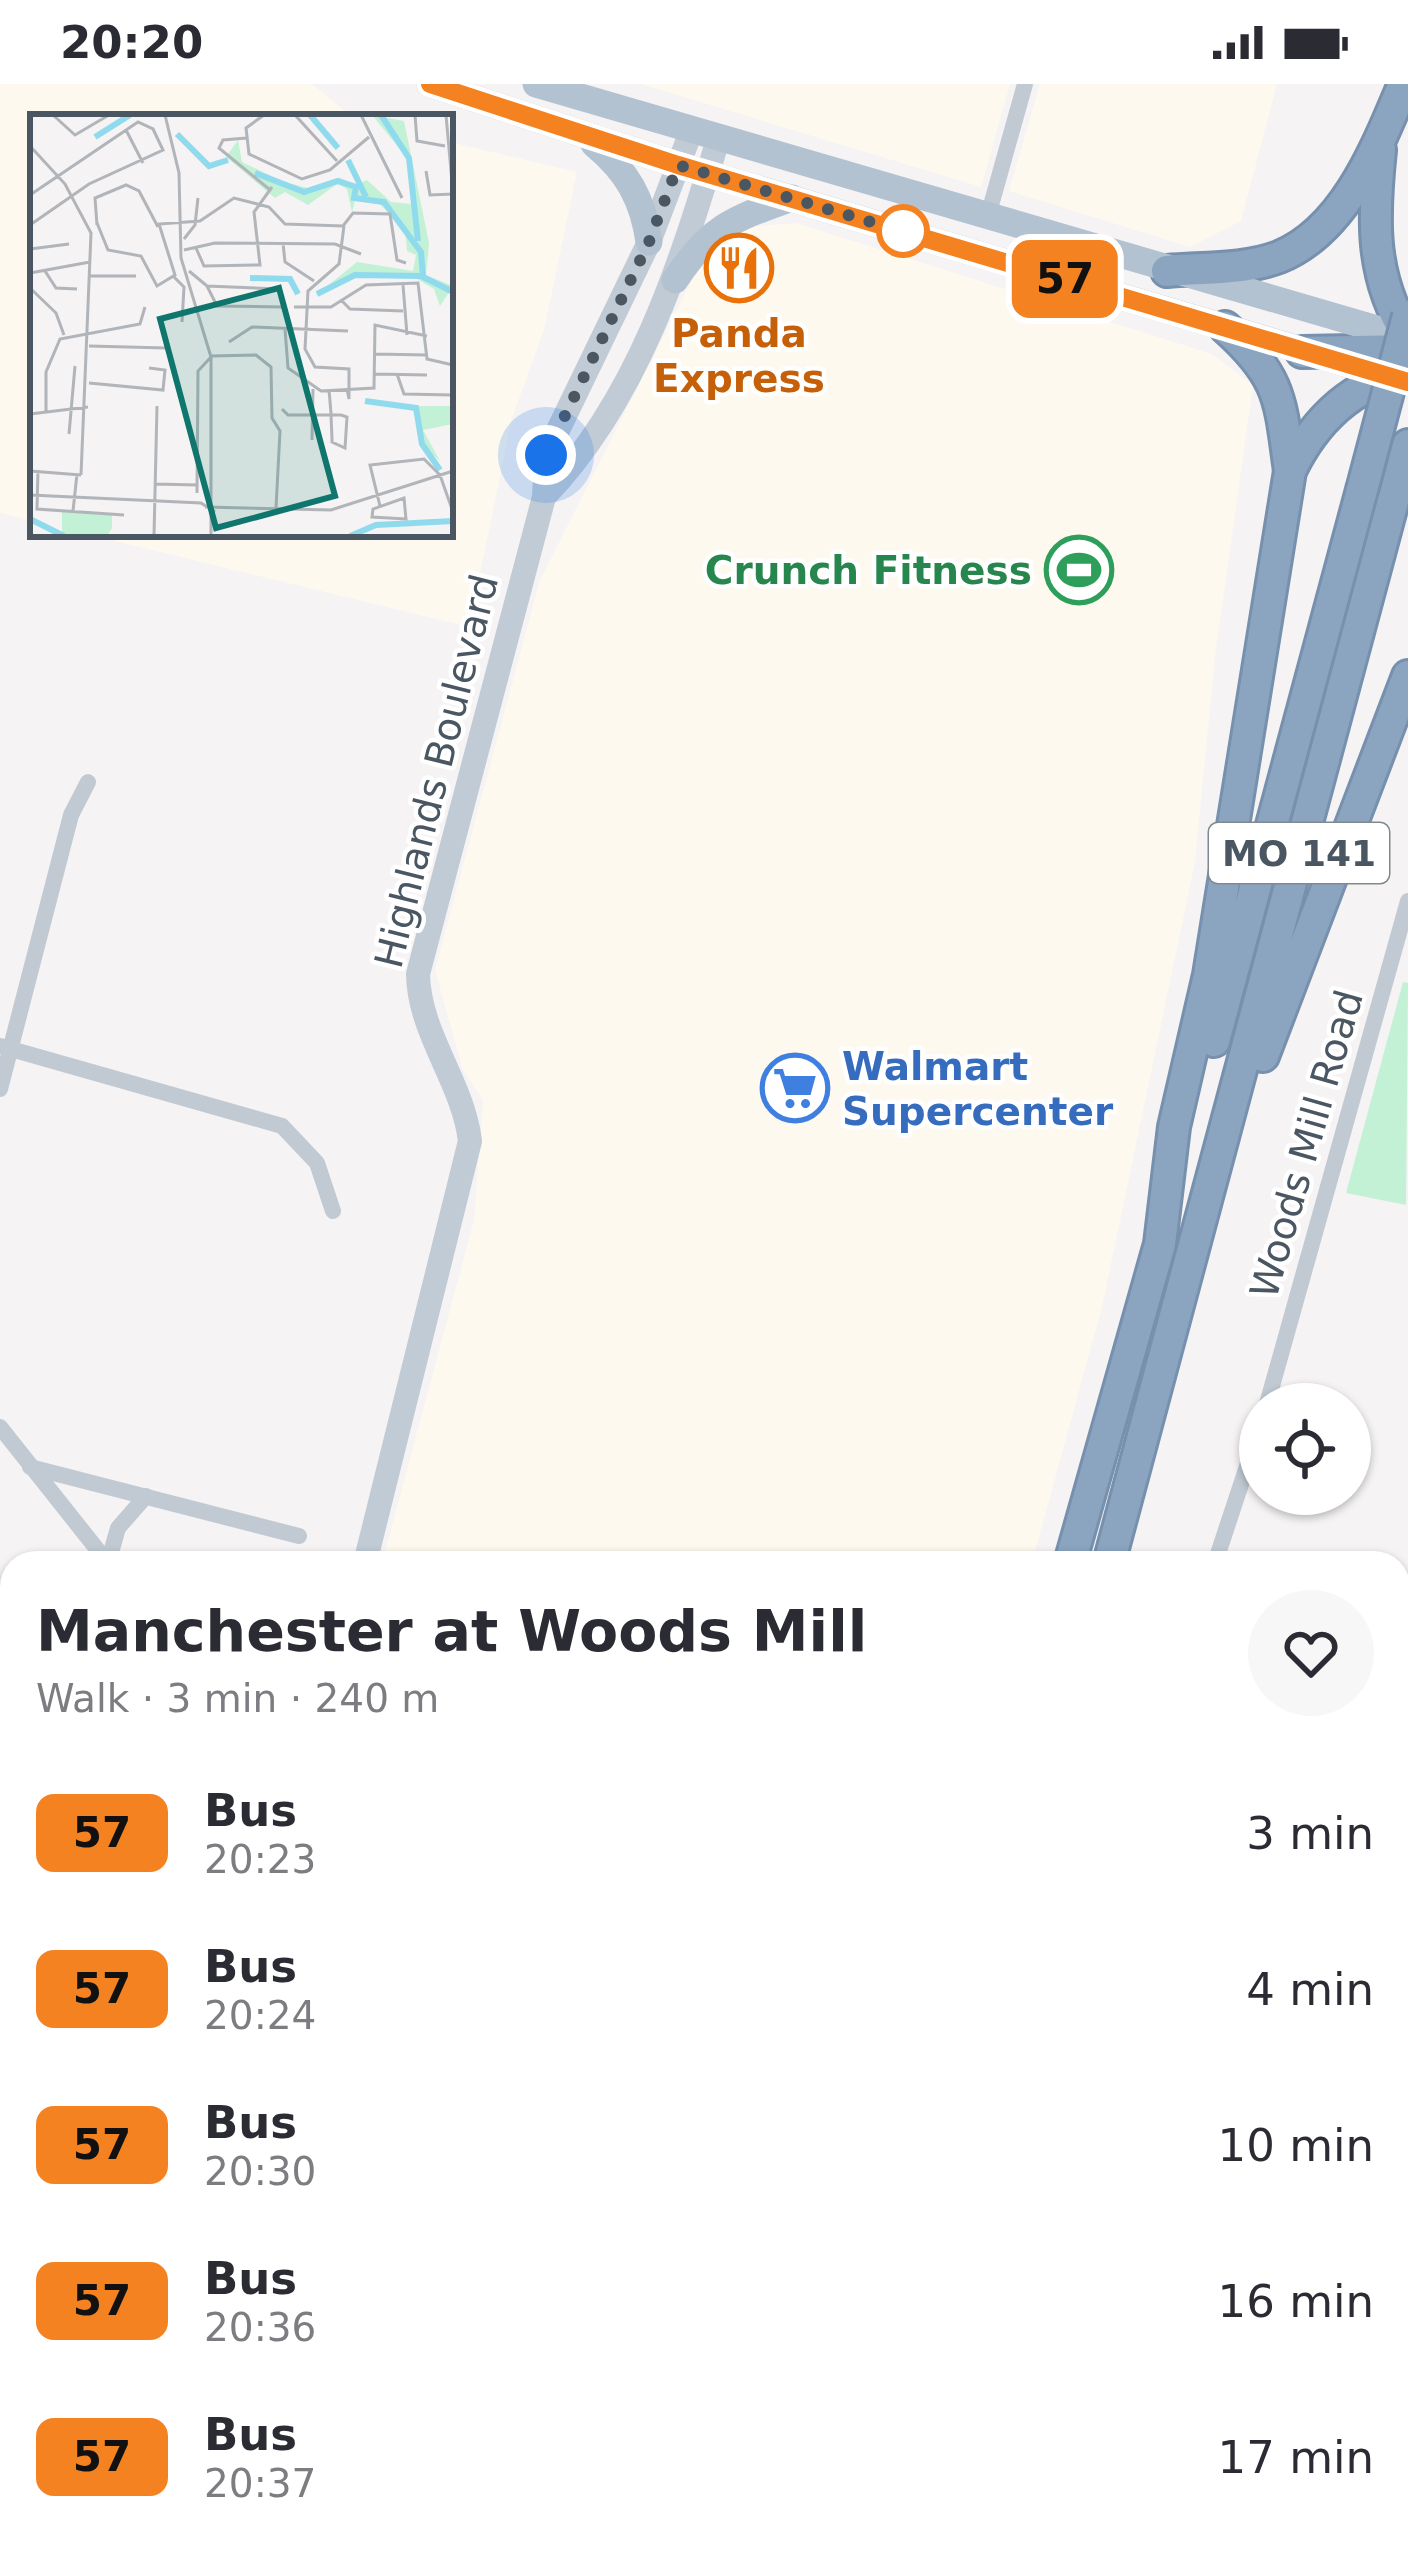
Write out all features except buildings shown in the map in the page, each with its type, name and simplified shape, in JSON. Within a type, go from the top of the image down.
[{"type":"highway","points":[[1167,271],[1252,264],[1304,244],[1338,210],[1381,138],[1404,84]]},
{"type":"highway","points":[[1381,138],[1374,239],[1404,359]]},
{"type":"highway","name":"MO 141","points":[[1073,1551],[1408,316]]},
{"type":"highway","points":[[1365,325],[1404,359]]},
{"type":"highway","points":[[1172,1180],[1174,1126],[1209,975],[1290,471],[1280,392],[1257,356],[1225,327]]},
{"type":"highway","points":[[1302,352],[1404,359]]},
{"type":"highway","points":[[1290,471],[1334,409],[1404,359]]},
{"type":"highway","name":"MO 141","points":[[1112,1551],[1408,445]]},
{"type":"highway","points":[[1204,1207],[1408,676]]},
{"type":"main road","points":[[430,84],[678,165],[1302,352]]},
{"type":"main road","points":[[536,84],[1365,325]]},
{"type":"main road","points":[[581,134],[618,164],[633,185],[645,213],[649,242]]},
{"type":"main road","points":[[675,280],[700,241],[729,220],[793,198]]},
{"type":"street","points":[[988,216],[1025,84]]},
{"type":"street","name":"Highlands Boulevard","points":[[364,1551],[470,1141],[466,1107],[422,1014],[418,974],[544,497],[546,455],[649,242],[678,165],[706,133]]},
{"type":"street","name":"Highlands Boulevard","points":[[544,497],[571,469],[605,414],[675,280],[708,173],[706,133]]},
{"type":"street","points":[[0,1089],[6,1048],[71,815],[88,782]]},
{"type":"street","name":"Woods Mill Road","points":[[1273,1383],[1408,901]]},
{"type":"street","points":[[6,1048],[282,1126],[317,1163],[333,1211]]},
{"type":"street","points":[[0,1427],[98,1551]]},
{"type":"street","points":[[30,1467],[299,1536]]},
{"type":"street","points":[[1220,1551],[1239,1492]]},
{"type":"street","points":[[111,1551],[118,1528],[146,1496]]},
{"type":"shaded area","points":[[0,84],[312,84],[348,114],[30,114],[30,520],[0,513]]},
{"type":"shaded area","points":[[641,84],[1010,84],[981,187]]},
{"type":"shaded area","points":[[1040,84],[1277,84],[1241,221],[1190,247],[1009,191]]},
{"type":"shaded area","points":[[453,143],[577,172],[544,330],[512,418],[469,627],[98,537],[453,537]]},
{"type":"shaded area","points":[[796,223],[1212,354],[1253,385],[1215,657],[1195,862],[1102,1307],[1035,1551],[385,1551],[474,1220],[483,1100],[463,1070],[435,970],[540,580],[704,256],[739,227]]},
{"type":"green space","points":[[1403,982],[1408,983],[1406,1205],[1346,1193]]},
{"type":"bus line","name":"57","points":[[430,84],[678,165],[1408,382]]},
{"type":"place","name":"Panda Express","points":[[739,268]]},
{"type":"place","name":"Crunch Fitness","points":[[1079,570]]},
{"type":"place","name":"Walmart Supercenter","points":[[795,1088]]},
{"type":"route","points":[[546,455],[649,242],[678,165],[912,234],[903,231]]}]
